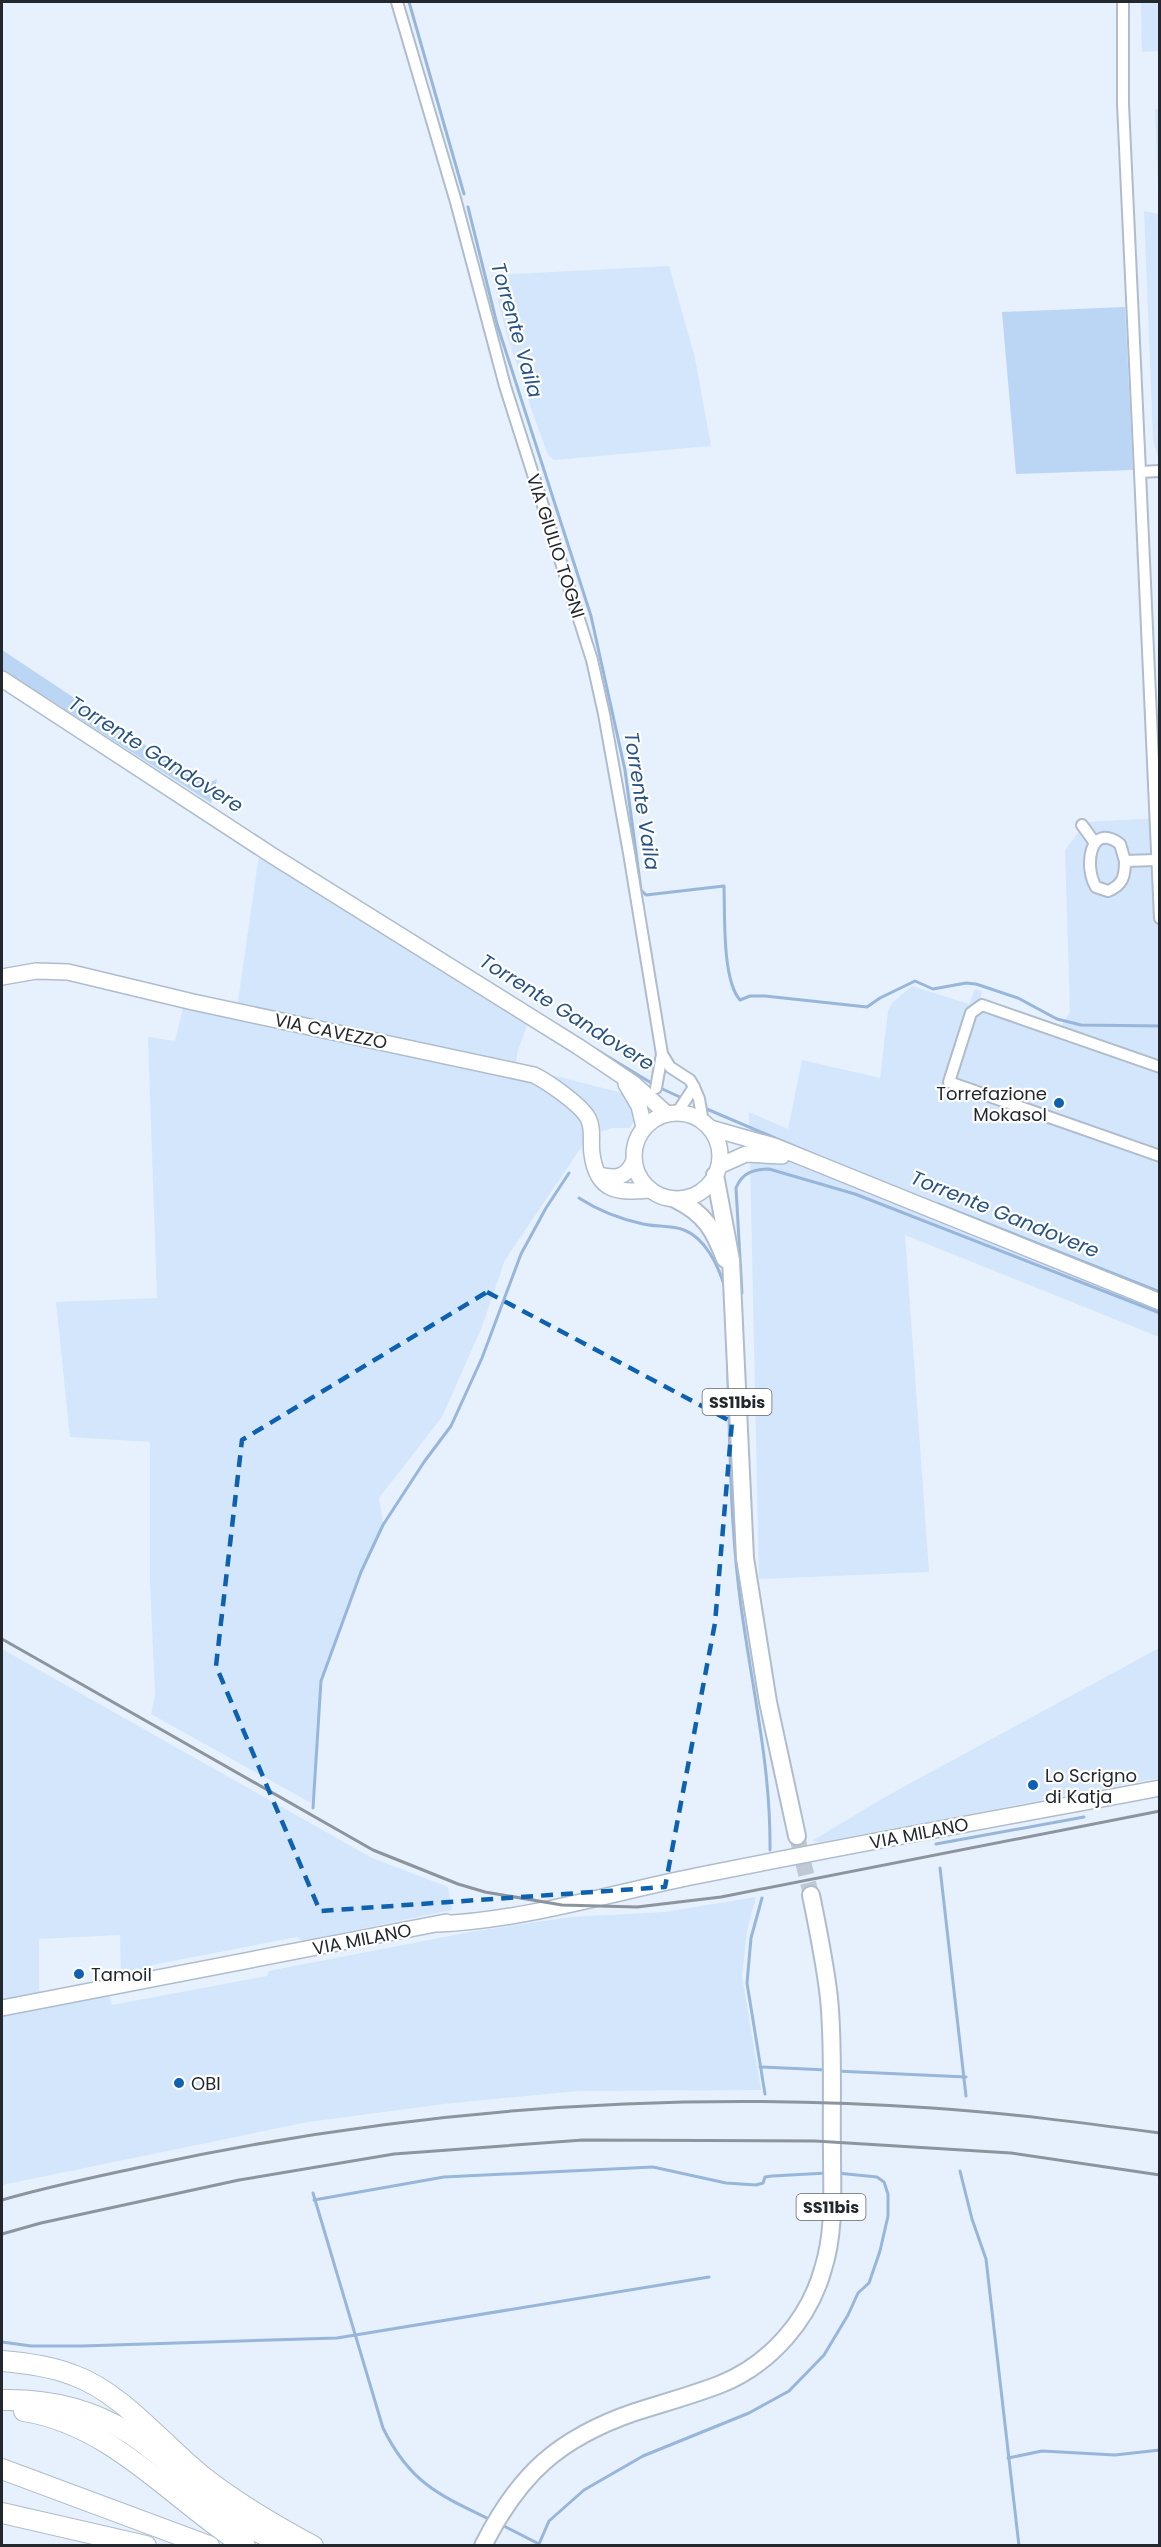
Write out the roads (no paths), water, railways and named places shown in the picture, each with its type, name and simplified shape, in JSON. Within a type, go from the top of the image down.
[{"type":"highway","points":[[2,2361],[35,2364],[74,2375],[97,2387],[140,2420],[200,2475],[235,2500],[313,2546]]},
{"type":"highway","points":[[2,2400],[31,2400],[56,2404],[112,2424],[146,2446],[207,2499],[243,2525],[294,2546]]},
{"type":"highway","points":[[2,2408],[51,2417],[108,2444],[133,2460],[245,2546]]},
{"type":"highway","points":[[2,2469],[209,2546]]},
{"type":"highway","points":[[2,2513],[146,2546]]},
{"type":"main road","points":[[2,679],[263,850],[468,976],[676,1111],[774,1146],[1160,1302]]},
{"type":"main road","name":"VIA CAVEZZO","points":[[2,977],[36,971],[68,972],[193,1002],[534,1075],[580,1108],[587,1116],[592,1125],[592,1154],[600,1175]]},
{"type":"main road","points":[[616,1073],[633,1094],[639,1106],[644,1127]]},
{"type":"main road","points":[[676,1111],[654,1119],[644,1127],[635,1145],[634,1161],[637,1174],[649,1190],[657,1195],[677,1200],[697,1194],[706,1188],[717,1171],[746,1154],[802,1158]]},
{"type":"main road","points":[[705,1121],[718,1144],[717,1171]]},
{"type":"main road","points":[[600,1175],[620,1177],[628,1173],[634,1161]]},
{"type":"main road","name":"SS11bis","points":[[717,1171],[731,1260],[745,1558],[768,1702],[796,1836]]},
{"type":"main road","points":[[600,1175],[606,1185],[616,1191],[649,1190]]},
{"type":"main road","name":"SS11bis","points":[[677,1200],[695,1209],[706,1220],[721,1249],[731,1285]]},
{"type":"main road","name":"VIA MILANO","points":[[2,2008],[439,1924],[466,1916],[607,1889],[679,1879],[1160,1788]]},
{"type":"main road","name":"SS11bis","points":[[484,2545],[505,2505],[519,2487],[552,2455],[590,2430],[722,2384],[742,2373],[778,2346],[805,2310],[816,2290],[824,2269],[831,2225],[831,2033],[825,1966],[811,1895]]},
{"type":"street","name":"VIA GIULIO TOGNI","points":[[397,2],[456,202],[502,375],[592,660],[630,853],[662,1054],[657,1082]]},
{"type":"street","points":[[1123,2],[1123,104],[1160,918]]},
{"type":"street","points":[[1140,472],[1160,471]]},
{"type":"street","points":[[1082,825],[1095,843]]},
{"type":"street","points":[[1102,839],[1115,840],[1120,844],[1125,861],[1124,879],[1120,885],[1108,891],[1096,887],[1091,876],[1090,854],[1095,843],[1102,839]]},
{"type":"street","points":[[1125,861],[1156,860]]},
{"type":"street","points":[[1160,1066],[982,1005],[971,1013],[949,1082],[1160,1156]]},
{"type":"street","points":[[662,1054],[670,1067],[690,1080],[705,1121]]},
{"type":"street","points":[[676,1111],[694,1087]]},
{"type":"waterway","name":"Torrente Vaila","points":[[409,2],[464,194]]},
{"type":"waterway","name":"Torrente Vaila","points":[[468,207],[497,324],[591,616],[625,770],[641,890],[646,895],[724,886],[727,963],[734,991],[740,1000],[750,996],[765,996],[867,1007],[915,981],[933,989],[966,983],[976,984],[1018,998],[1057,1019],[1081,1025],[1160,1026]]},
{"type":"waterway","name":"Torrente Gandovere","points":[[592,1047],[653,1084]]},
{"type":"waterway","name":"Torrente Gandovere","points":[[658,1087],[682,1098]]},
{"type":"waterway","name":"Torrente Gandovere","points":[[702,1107],[815,1155]]},
{"type":"waterway","points":[[742,1293],[736,1188],[745,1175],[769,1169],[855,1194],[1160,1313]]},
{"type":"waterway","points":[[313,1808],[321,1681],[361,1572],[383,1525],[424,1462],[451,1426],[482,1358],[521,1254],[546,1208],[569,1173]]},
{"type":"waterway","points":[[579,1198],[602,1211],[626,1220],[679,1228],[692,1234],[710,1253],[724,1285]]},
{"type":"waterway","name":"Torrente Gandovere","points":[[938,1204],[1160,1292]]},
{"type":"waterway","points":[[727,1342],[734,1540],[741,1606],[764,1758],[770,1850]]},
{"type":"waterway","points":[[936,1844],[1084,1817]]},
{"type":"waterway","points":[[940,1868],[966,2096]]},
{"type":"waterway","points":[[762,1898],[751,1938],[747,1983],[765,2094]]},
{"type":"waterway","points":[[760,2067],[827,2070]]},
{"type":"waterway","points":[[836,2071],[966,2077]]},
{"type":"waterway","points":[[314,2200],[444,2177],[653,2167],[726,2183],[756,2185],[763,2183],[765,2177],[827,2173]]},
{"type":"waterway","points":[[960,2171],[972,2219],[986,2259],[1019,2546]]},
{"type":"waterway","points":[[539,2544],[549,2521],[584,2490],[643,2456],[749,2413],[789,2391],[824,2355],[848,2315],[858,2293],[869,2283],[880,2251],[888,2216],[888,2194],[884,2182],[877,2177],[837,2173]]},
{"type":"waterway","points":[[313,2193],[383,2428],[393,2447],[415,2475],[428,2485],[456,2503],[491,2520]]},
{"type":"waterway","points":[[2,2342],[31,2346],[82,2346],[337,2338],[709,2277]]},
{"type":"waterway","points":[[1008,2458],[1042,2451],[1115,2455],[1160,2450]]},
{"type":"waterway","points":[[500,2524],[539,2544]]},
{"type":"tunnel","points":[[797,1836],[811,1895]]},
{"type":"railway","points":[[2,1639],[373,1850],[458,1884],[485,1892],[562,1905],[637,1907],[721,1897],[1160,1811]]},
{"type":"railway","points":[[2,2200],[94,2177],[246,2146],[343,2130],[539,2109],[637,2104],[834,2103],[989,2113],[1160,2133]]},
{"type":"railway","points":[[2,2234],[41,2223],[239,2180],[394,2154],[583,2140],[815,2141],[1011,2153],[1160,2175]]},
{"type":"place","name":"Torrefazione Mokasol","points":[[1059,1103]]},
{"type":"place","name":"Lo Scrigno di Katja","points":[[1033,1785]]},
{"type":"place","name":"Tamoil","points":[[79,1974]]},
{"type":"place","name":"OBI","points":[[179,2083]]}]
